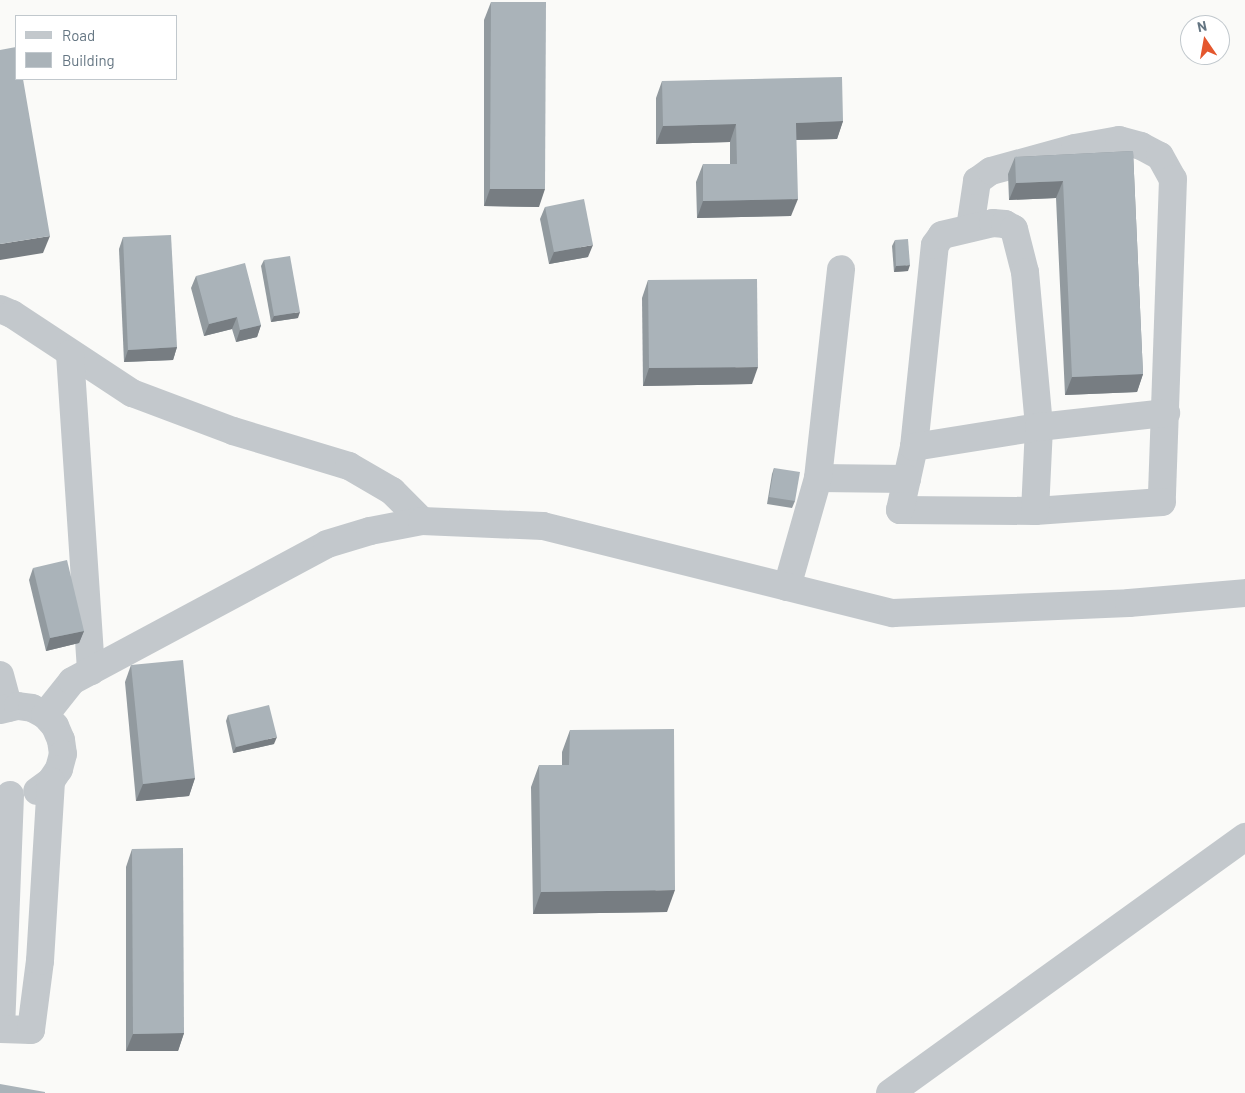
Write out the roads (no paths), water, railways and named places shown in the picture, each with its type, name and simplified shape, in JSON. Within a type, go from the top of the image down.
[{"type":"street","points":[[970,228],[978,181],[991,170],[1075,148],[1119,140],[1141,146],[1160,156],[1173,179],[1162,502],[1035,511],[900,510],[914,447],[935,245],[942,235],[993,223],[1005,224],[1014,229],[1025,272],[1039,427],[1035,511]]},
{"type":"street","points":[[787,587],[818,478],[841,269]]},
{"type":"street","points":[[0,309],[12,314],[70,354],[132,393],[233,431],[349,466],[392,491],[422,521]]},
{"type":"street","points":[[70,354],[91,671]]},
{"type":"street","points":[[914,447],[1039,427],[1166,413]]},
{"type":"street","points":[[818,478],[907,479]]},
{"type":"street","points":[[45,715],[72,681],[327,544],[370,531],[422,521],[543,526],[893,613],[1129,603],[1245,593]]},
{"type":"street","points":[[0,676],[4,709],[18,706],[32,708],[45,715],[56,726],[63,754],[59,768],[51,781],[39,790],[25,795],[5,793],[0,1029],[31,1030],[40,961],[51,781]]},
{"type":"street","points":[[890,1093],[1245,837]]}]
